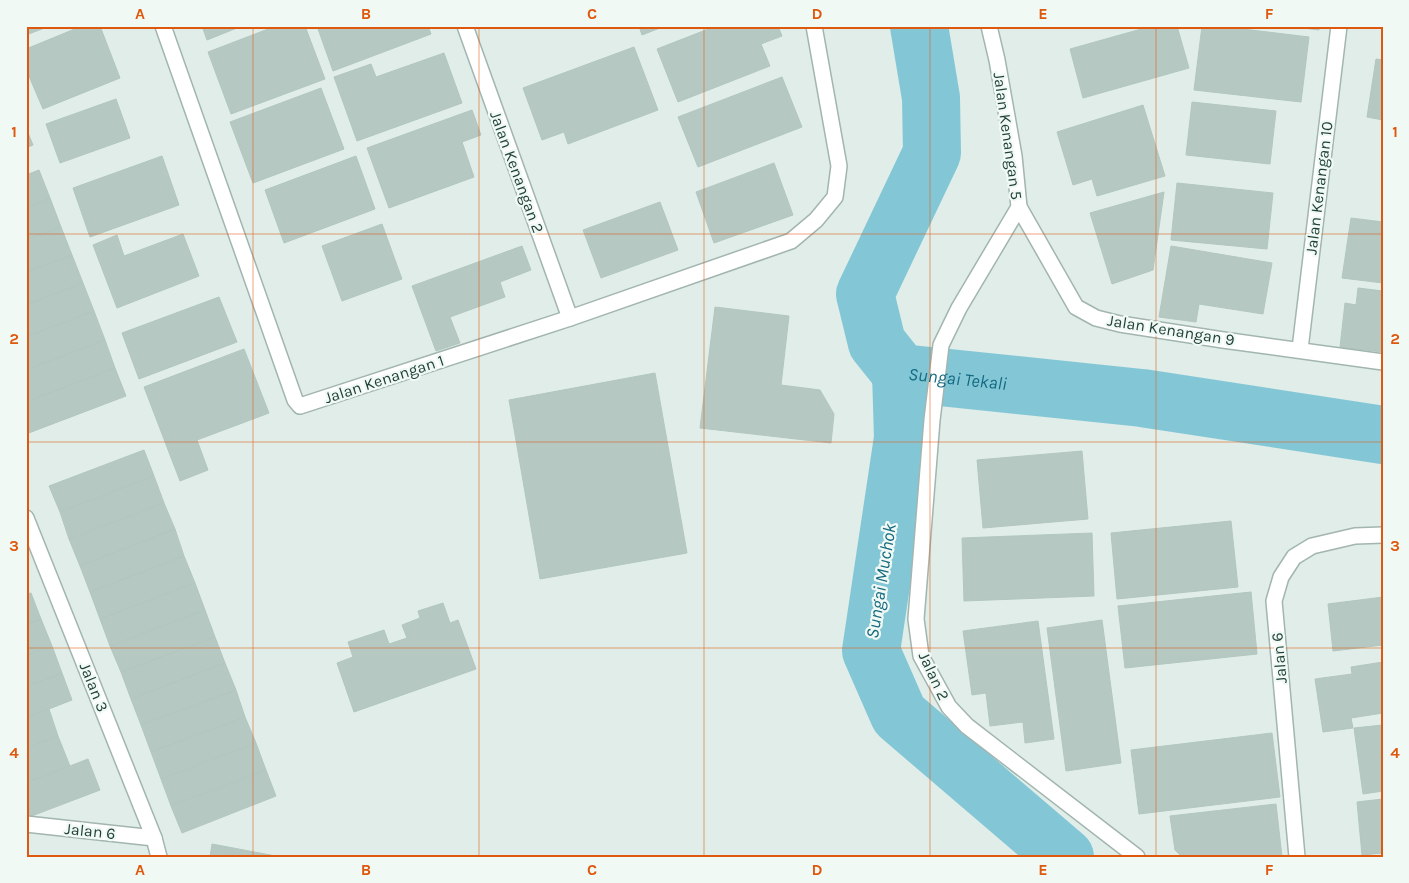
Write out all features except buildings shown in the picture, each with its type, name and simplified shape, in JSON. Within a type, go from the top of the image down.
[{"type":"street","name":"Jalan Kenangan 1","points":[[163,26],[292,390],[300,406],[570,318],[791,241],[816,220],[834,197],[839,166],[814,26]]},
{"type":"street","name":"Jalan Kenangan 2","points":[[465,26],[570,318]]},
{"type":"street","name":"Jalan Kenangan 5","points":[[940,345],[959,308],[1019,207],[1014,156],[989,26]]},
{"type":"street","name":"Jalan Kenangan 10","points":[[1300,350],[1339,26]]},
{"type":"street","name":"Jalan Kenangan 9","points":[[1019,207],[1076,307],[1096,318],[1120,324],[1222,340],[1383,362]]},
{"type":"street","name":"Jalan 2","points":[[940,345],[916,619],[921,656],[949,707],[967,726],[1137,857]]},
{"type":"street","name":"Jalan 3","points":[[26,518],[154,838],[158,857]]},
{"type":"street","name":"Jalan 6","points":[[1297,857],[1274,601],[1280,577],[1294,557],[1312,546],[1355,536],[1383,535]]},
{"type":"street","name":"Jalan 6","points":[[26,824],[154,838]]},
{"type":"waterway","name":"Sungai Tekali","points":[[919,26],[931,98],[932,153],[865,294],[877,343],[901,373],[1142,398],[1383,435]]},
{"type":"waterway","name":"Sungai Muchok","points":[[901,373],[903,438],[871,651],[899,715],[1065,857]]}]
